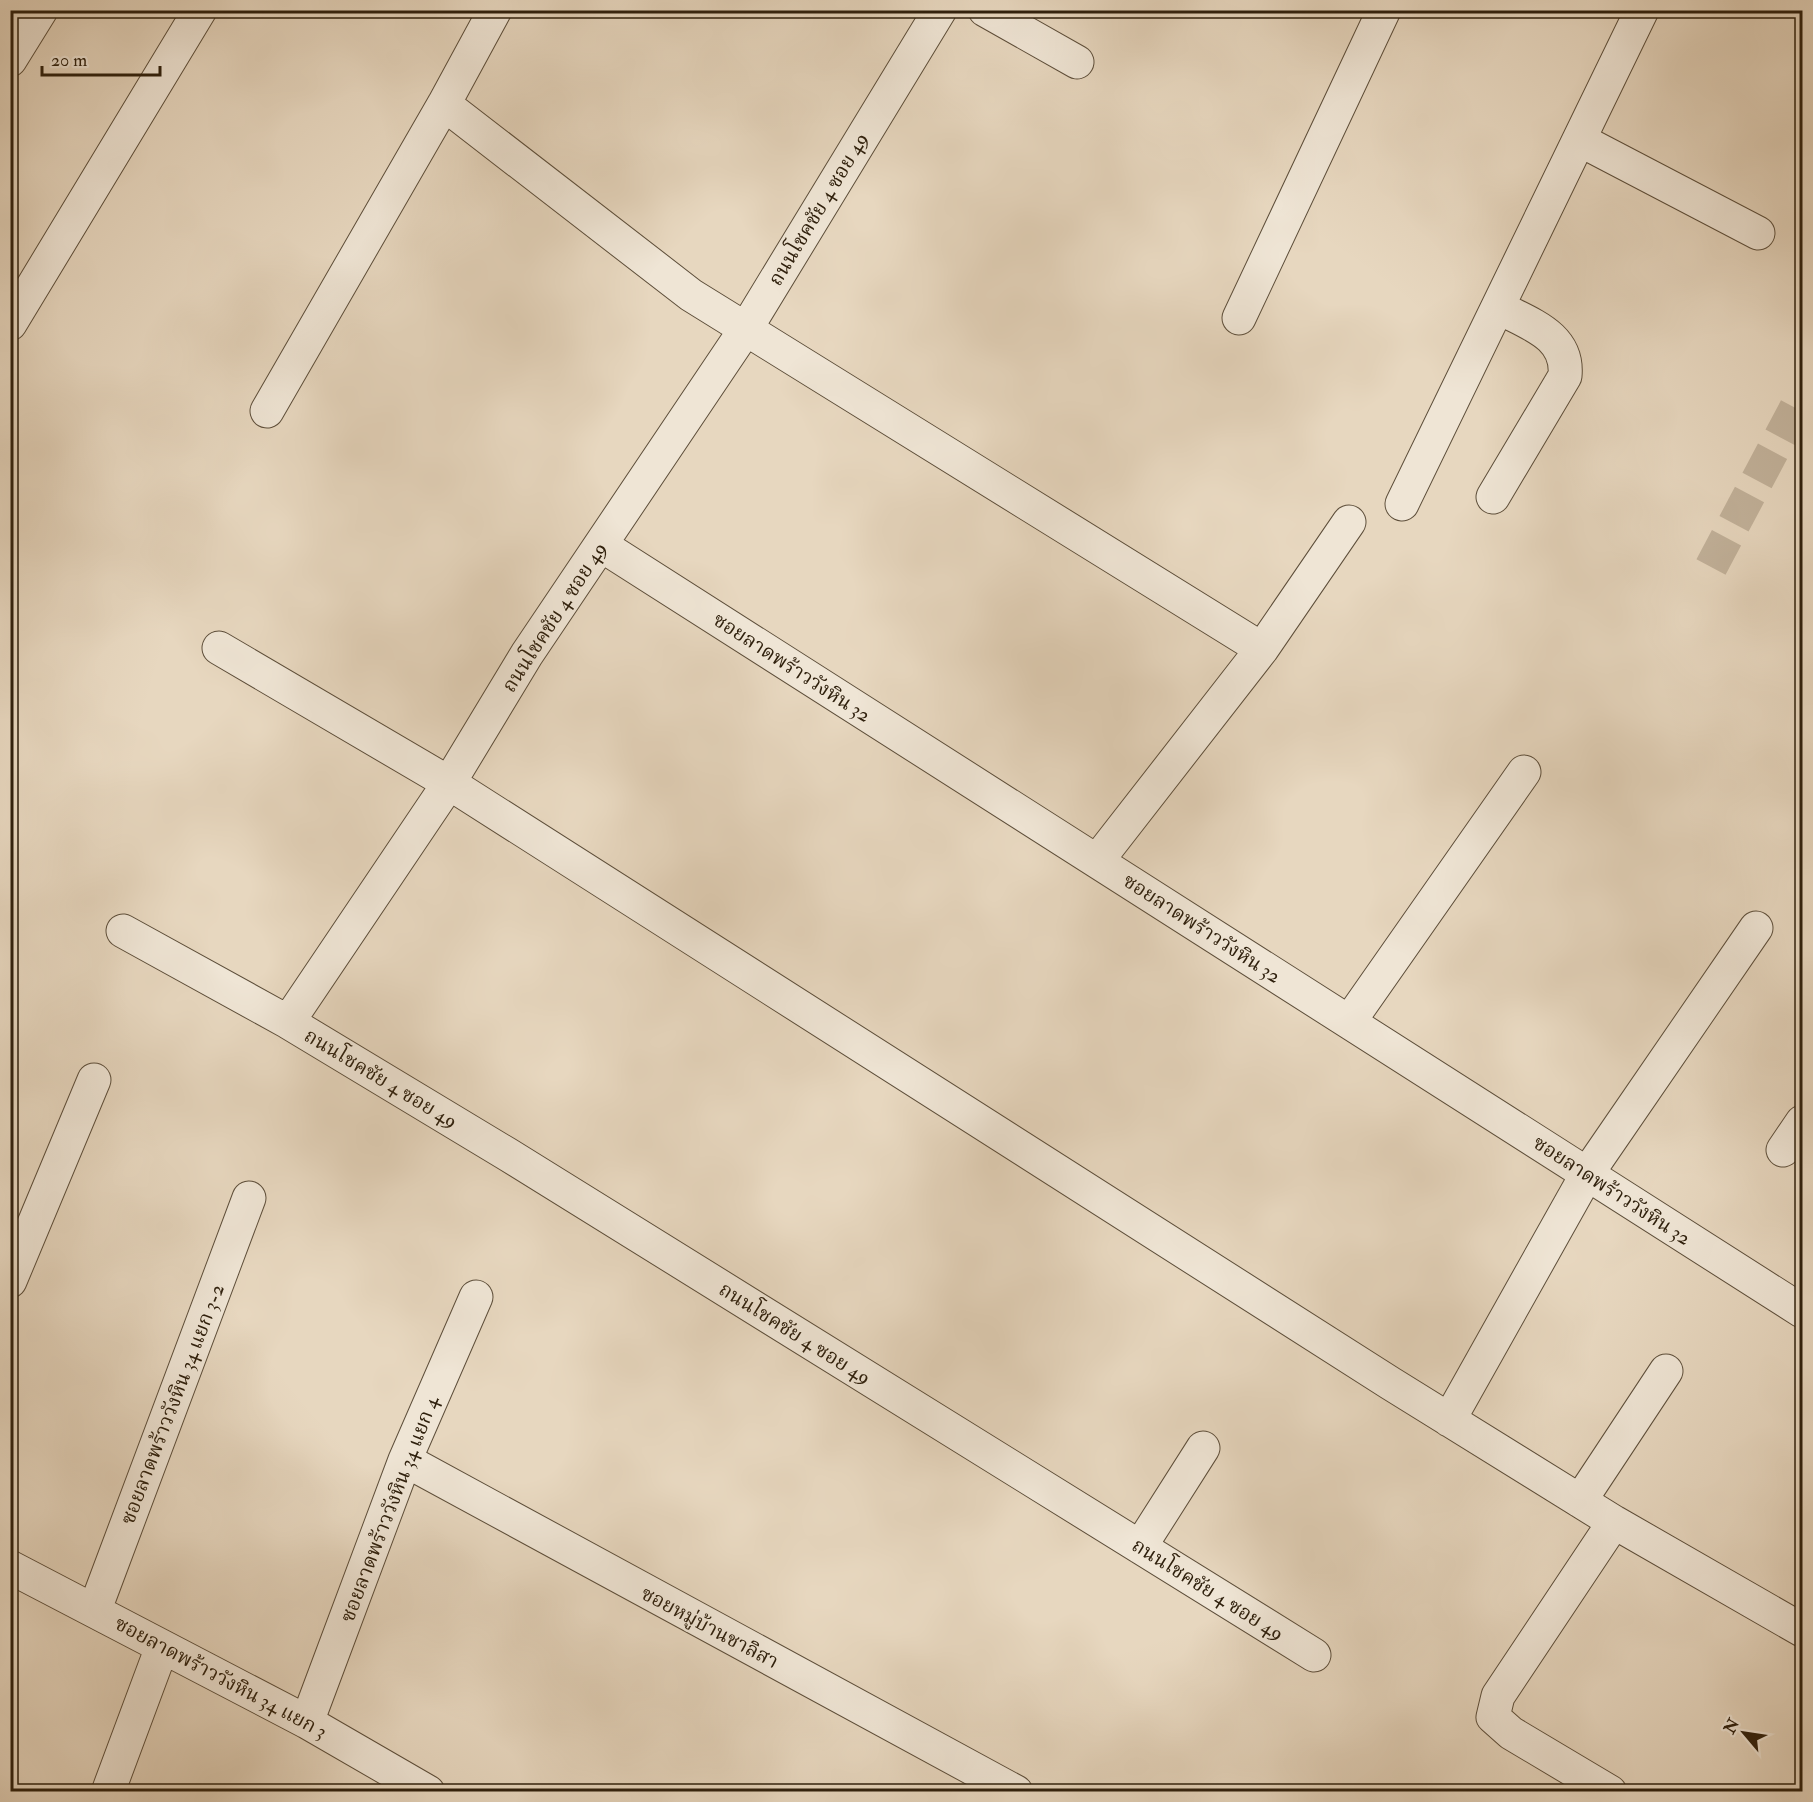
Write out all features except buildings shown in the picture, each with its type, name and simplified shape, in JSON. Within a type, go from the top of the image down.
[{"type":"street","points":[[10,60],[41,10]]},
{"type":"street","points":[[10,324],[200,10]]},
{"type":"street","points":[[267,411],[444,104],[495,10]]},
{"type":"street","name":"ถนนโชคชัย 4 ซอย 49","points":[[940,10],[747,327],[527,654],[449,783],[288,1022],[517,1161],[1314,1655]]},
{"type":"street","points":[[985,10],[1077,62]]},
{"type":"street","points":[[1239,318],[1384,10]]},
{"type":"street","points":[[1402,504],[1642,10]]},
{"type":"street","points":[[444,104],[691,295],[747,327],[1262,649]]},
{"type":"street","points":[[1580,140],[1758,233]]},
{"type":"street","points":[[1493,497],[1565,376],[1566,360],[1554,338],[1498,307]]},
{"type":"street","points":[[1097,861],[1262,649],[1349,522]]},
{"type":"street","name":"ซอยลาดพร้าววังหิน 32","points":[[601,545],[1803,1311]]},
{"type":"street","points":[[219,648],[449,783],[1449,1420],[1614,1522],[1803,1630]]},
{"type":"street","points":[[1348,1022],[1524,772]]},
{"type":"street","points":[[1449,1420],[1587,1174],[1756,928]]},
{"type":"street","points":[[123,931],[288,1022]]},
{"type":"street","points":[[10,1281],[94,1080]]},
{"type":"street","points":[[1783,1150],[1803,1122]]},
{"type":"street","name":"ซอยลาดพร้าววังหิน 34 แยก 3-2","points":[[95,1609],[249,1198]]},
{"type":"street","name":"ซอยลาดพร้าววังหิน 34 แยก 4","points":[[307,1722],[405,1460],[476,1297]]},
{"type":"street","points":[[1580,1501],[1666,1371]]},
{"type":"street","points":[[1140,1547],[1203,1448]]},
{"type":"street","name":"ซอยหมู่บ้านชาลิสา","points":[[405,1460],[1016,1791]]},
{"type":"street","points":[[1610,1791],[1511,1733],[1493,1717],[1498,1696],[1614,1522]]},
{"type":"street","name":"ซอยลาดพร้าววังหิน 34 แยก 3","points":[[10,1568],[95,1609],[162,1647],[307,1722],[428,1791]]},
{"type":"street","points":[[108,1791],[162,1647]]},
{"type":"tunnel","points":[[1711,567],[1802,396]]}]
